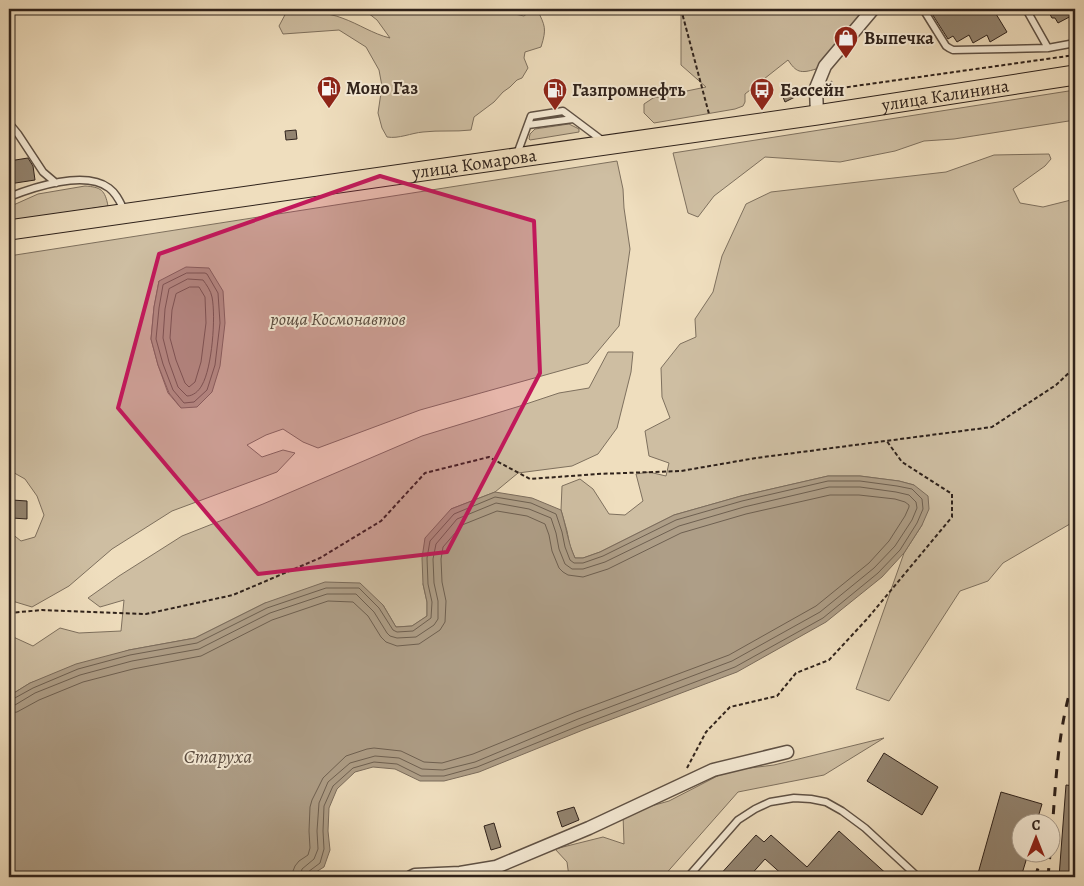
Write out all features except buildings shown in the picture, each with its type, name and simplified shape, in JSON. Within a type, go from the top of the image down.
[{"type":"main road","name":"улица Калинина","points":[[817,115],[1075,75]]},
{"type":"main road","name":"улица Комарова","points":[[9,230],[817,115]]},
{"type":"street","points":[[817,115],[816,88],[825,66],[873,9]]},
{"type":"street","points":[[410,877],[415,875],[460,875],[496,867],[589,828],[713,770],[787,752]]},
{"type":"lane","points":[[923,9],[946,46],[953,50],[1048,48],[1075,42]]},
{"type":"lane","points":[[1026,9],[1048,48]]},
{"type":"lane","points":[[516,158],[531,116],[563,111],[608,145]]},
{"type":"lane","points":[[9,123],[43,172],[56,183]]},
{"type":"lane","points":[[9,197],[35,187],[56,183],[77,180],[99,183],[109,188],[118,197],[126,214]]},
{"type":"lane","points":[[688,877],[738,820],[770,802],[794,798],[826,802],[842,811],[865,828],[918,877]]},
{"type":"path","points":[[681,9],[710,114]]},
{"type":"path","points":[[841,88],[1075,55]]},
{"type":"path","points":[[9,613],[42,610],[146,614],[233,595],[320,558],[381,521],[425,473],[489,457],[530,479],[596,474],[681,471],[756,458],[953,433],[992,427],[1056,384],[1075,367]]},
{"type":"path","points":[[678,787],[706,732],[730,706],[777,696],[796,673],[829,660],[867,619],[952,517],[952,494],[902,462],[886,440]]},
{"type":"highlighted area","points":[[380,176],[534,221],[540,373],[447,552],[258,574],[118,408],[159,254]]},
{"type":"green space","points":[[363,9],[502,9],[501,11],[524,16],[533,9],[537,9],[543,23],[544,35],[541,47],[525,52],[524,58],[528,68],[522,78],[517,80],[494,102],[474,117],[471,130],[429,131],[387,137],[382,128],[378,113],[382,86],[379,70],[366,47],[339,30],[283,34],[279,26],[287,11],[315,12],[337,16],[390,38],[377,20]]},
{"type":"green space","points":[[681,9],[865,9],[816,69],[802,72],[796,69],[788,60],[745,94],[743,106],[654,123],[644,113],[644,104],[653,98],[706,87],[681,65]]},
{"type":"green space","points":[[1075,90],[1075,120],[954,139],[924,141],[895,151],[840,162],[765,157],[714,196],[698,217],[688,213],[673,153]]},
{"type":"green space","points":[[569,124],[579,129],[579,132],[529,139],[530,134],[535,129]]},
{"type":"green space","points":[[1049,154],[1051,159],[1045,166],[1013,189],[1020,203],[1043,207],[1075,199],[1075,521],[1003,563],[988,581],[960,591],[889,701],[856,689],[904,553],[922,525],[914,485],[860,476],[828,476],[741,496],[674,515],[600,552],[583,558],[575,558],[561,510],[562,486],[580,479],[593,489],[609,514],[625,515],[643,501],[636,474],[649,472],[666,476],[669,463],[649,456],[645,431],[670,418],[662,397],[661,368],[680,344],[696,337],[695,319],[713,292],[722,256],[746,204],[771,192],[946,172],[994,155]]},
{"type":"green space","name":"роща Космонавтов","points":[[617,161],[623,189],[630,249],[619,326],[588,363],[420,410],[318,448],[303,442],[283,429],[266,435],[247,445],[262,457],[283,450],[295,453],[277,472],[172,511],[112,549],[69,586],[32,607],[9,600],[9,529],[21,541],[35,537],[44,515],[37,496],[25,479],[9,470],[9,256]],"holes":[[[159,281],[181,408],[168,393],[151,339]]]},
{"type":"green space","points":[[85,186],[101,190],[104,193],[108,206],[9,221],[9,207],[38,194]]},
{"type":"green space","points":[[608,352],[633,352],[631,372],[617,428],[598,454],[572,466],[518,473],[495,492],[451,509],[423,584],[427,602],[427,616],[412,626],[396,627],[383,605],[265,603],[195,638],[129,650],[30,683],[9,696],[9,635],[33,646],[60,628],[79,633],[121,631],[124,600],[100,607],[88,598],[182,536],[263,504],[422,436],[559,393],[589,388]]},
{"type":"green space","points":[[884,738],[824,775],[738,792],[663,877],[569,877],[567,862],[555,849],[603,837],[624,844],[623,814],[669,801],[733,768],[774,765]]},
{"type":"water","points":[[186,267],[209,268],[223,291],[225,323],[220,366],[212,392],[197,407],[181,408],[169,393],[158,365],[151,339],[159,281]]},
{"type":"water","name":"Старуха","points":[[828,476],[860,476],[914,485],[928,496],[929,509],[922,525],[904,553],[882,577],[826,622],[737,672],[583,730],[479,772],[444,781],[420,781],[395,769],[373,767],[355,772],[337,789],[329,808],[328,831],[330,850],[324,867],[308,877],[9,877],[9,696],[30,683],[76,664],[129,650],[195,638],[265,603],[325,582],[360,583],[383,605],[396,627],[412,626],[427,616],[422,558],[425,538],[451,509],[495,492],[532,498],[561,510],[575,558],[583,558],[600,552],[674,515],[741,496]]},
{"type":"railway","points":[[1054,814],[1061,733],[1075,675]]},
{"type":"railway","points":[[1035,877],[1040,864]]},
{"type":"railway","points":[[1048,877],[1049,864]]},
{"type":"place","name":"Выпечка","points":[[846,59]]},
{"type":"place","name":"Моно Газ","points":[[329,109]]},
{"type":"place","name":"Газпромнефть","points":[[555,111]]},
{"type":"place","name":"Бассейн","points":[[762,111]]}]
